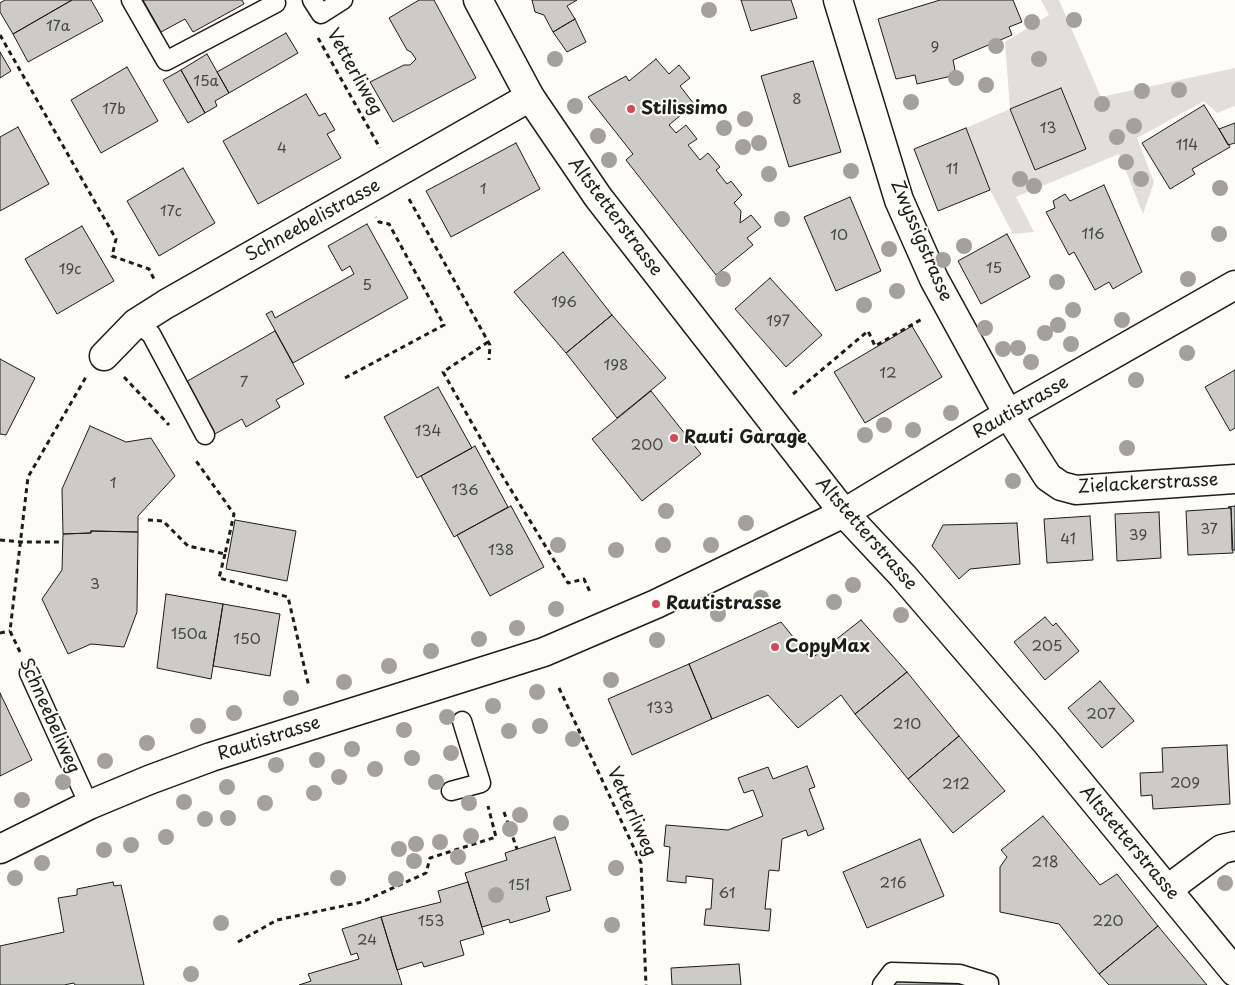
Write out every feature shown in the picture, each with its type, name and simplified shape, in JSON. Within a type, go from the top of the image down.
[{"type":"street","name":"Altstetterstrasse","points":[[478,0],[530,97],[598,197],[844,513],[903,576],[1168,889],[1235,972]]},
{"type":"street","name":"Zwyssigstrasse","points":[[838,0],[900,200],[934,279],[1008,414]]},
{"type":"street","name":"Schneebelistrasse","points":[[96,365],[136,323],[166,304],[530,97]]},
{"type":"street","name":"Rautistrasse","points":[[0,848],[89,805],[149,780],[211,757],[544,652],[656,604],[844,513],[1008,414],[1235,285]]},
{"type":"street","name":"Zielackerstrasse","points":[[1008,414],[1048,477],[1061,486],[1076,490],[1235,479]]},
{"type":"street","points":[[1168,889],[1222,849],[1235,846]]},
{"type":"lane","points":[[131,0],[166,61],[276,3]]},
{"type":"lane","points":[[312,0],[321,14],[343,0]]},
{"type":"lane","points":[[136,323],[151,334],[205,435]]},
{"type":"lane","name":"Schneebeliweg","points":[[29,673],[89,805]]},
{"type":"lane","points":[[451,791],[484,782],[462,721]]},
{"type":"lane","points":[[882,985],[892,972],[960,974],[989,983],[988,985]]},
{"type":"path","name":"Vetterliweg","points":[[314,30],[381,150]]},
{"type":"path","points":[[0,35],[116,239],[112,256],[148,269],[158,285]]},
{"type":"path","points":[[405,192],[489,344],[489,360]]},
{"type":"path","points":[[345,378],[444,326],[390,224],[379,222],[374,214]]},
{"type":"path","points":[[793,394],[868,332],[875,346],[927,317]]},
{"type":"path","points":[[489,344],[443,372],[494,462],[568,583],[584,579],[590,592]]},
{"type":"path","points":[[0,633],[10,631],[28,477],[96,365],[172,427]]},
{"type":"path","points":[[189,451],[234,514],[219,578],[288,597],[309,687]]},
{"type":"path","points":[[148,520],[164,521],[188,546],[225,554]]},
{"type":"path","points":[[0,540],[63,542]]},
{"type":"path","name":"Schneebeliweg","points":[[10,631],[29,673]]},
{"type":"path","name":"Vetterliweg","points":[[560,688],[641,863],[646,985]]},
{"type":"path","points":[[238,942],[277,920],[362,902],[426,873],[430,858],[496,837],[484,782]]},
{"type":"path","points":[[504,812],[517,849]]},
{"type":"shaded area","points":[[1041,0],[1059,0],[1101,97],[1235,68],[1235,106],[1217,113],[1204,101],[1137,138],[1154,182],[1143,214],[1119,154],[1016,197],[1034,232],[1013,234],[990,190],[966,128],[1010,109],[1005,42],[1049,15]],"holes":[[[1061,88],[1035,170],[1010,109]]]},
{"type":"building","points":[[5,0],[72,0],[13,34],[0,12],[0,3]]},
{"type":"building","points":[[72,0],[91,0],[103,21],[28,62],[13,34]]},
{"type":"building","points":[[143,0],[242,0],[244,4],[193,32],[185,19],[161,32]]},
{"type":"building","points":[[419,0],[434,0],[476,78],[393,122],[370,82],[404,65],[410,65],[416,59],[407,50],[389,18]]},
{"type":"building","points":[[532,0],[577,0],[567,6],[575,19],[553,32],[544,15],[535,12]]},
{"type":"building","points":[[741,0],[791,0],[797,18],[751,31]]},
{"type":"building","points":[[940,0],[1013,0],[1022,22],[1009,27],[1012,35],[953,60],[956,75],[917,84],[915,75],[896,79],[878,19]]},
{"type":"building","points":[[575,19],[586,42],[567,52],[553,32]]},
{"type":"building","points":[[286,33],[298,53],[229,93],[217,72]]},
{"type":"building","points":[[0,52],[11,71],[0,78]]},
{"type":"building","points":[[207,54],[229,93],[215,101],[217,106],[205,113],[181,70]]},
{"type":"building","points":[[656,59],[669,74],[679,65],[690,78],[680,86],[694,104],[669,125],[676,133],[686,125],[697,139],[688,145],[700,160],[708,153],[720,167],[716,170],[727,184],[731,181],[742,195],[734,203],[741,211],[740,223],[751,215],[761,227],[747,238],[753,245],[716,275],[626,160],[633,154],[588,97],[626,76],[629,81]]},
{"type":"building","points":[[813,61],[841,152],[789,167],[761,76]]},
{"type":"building","points":[[127,67],[158,121],[101,153],[71,100]]},
{"type":"building","points":[[181,70],[205,113],[188,123],[163,80]]},
{"type":"building","points":[[1061,88],[1086,149],[1035,170],[1010,109]]},
{"type":"building","points":[[306,94],[319,116],[325,113],[335,130],[327,134],[341,158],[258,204],[223,141]]},
{"type":"building","points":[[1204,105],[1230,147],[1192,169],[1195,174],[1170,189],[1142,143]]},
{"type":"building","points":[[1235,123],[1235,143],[1228,145],[1219,129]]},
{"type":"building","points":[[18,127],[49,184],[0,211],[0,137]]},
{"type":"building","points":[[966,128],[990,190],[938,211],[914,149]]},
{"type":"building","points":[[516,143],[540,189],[451,237],[426,191]]},
{"type":"building","points":[[183,168],[215,223],[159,256],[127,201]]},
{"type":"building","points":[[1104,185],[1142,272],[1113,289],[1109,282],[1095,290],[1074,252],[1069,255],[1046,212],[1055,208],[1053,201],[1065,194],[1070,201]]},
{"type":"building","points":[[850,197],[881,271],[836,291],[804,217]]},
{"type":"building","points":[[367,224],[408,298],[293,363],[266,314],[272,311],[275,318],[354,274],[350,266],[342,271],[328,246]]},
{"type":"building","points":[[82,226],[114,281],[57,314],[25,259]]},
{"type":"building","points":[[1007,234],[1030,277],[981,304],[958,261]]},
{"type":"building","points":[[563,252],[612,315],[566,353],[514,292]]},
{"type":"building","points":[[770,278],[822,335],[786,367],[735,309]]},
{"type":"building","points":[[612,315],[666,378],[617,418],[566,353]]},
{"type":"building","points":[[912,326],[942,377],[865,423],[834,372]]},
{"type":"building","points":[[275,331],[304,384],[276,400],[280,407],[246,427],[242,419],[213,435],[184,383]]},
{"type":"building","points":[[0,359],[35,378],[6,435],[0,434]]},
{"type":"building","points":[[1235,370],[1235,428],[1230,431],[1205,387]]},
{"type":"building","points":[[438,387],[472,448],[417,478],[384,417]]},
{"type":"building","points":[[651,391],[701,454],[642,501],[592,439]]},
{"type":"building","points":[[90,426],[126,442],[151,438],[175,476],[138,516],[138,532],[91,531],[91,533],[63,534],[62,489]]},
{"type":"building","points":[[475,446],[508,507],[454,537],[421,476]]},
{"type":"building","points":[[511,506],[544,567],[490,596],[457,535]]},
{"type":"building","points":[[1235,506],[1235,550],[1232,550],[1231,508],[1228,507]]},
{"type":"building","points":[[1231,508],[1233,553],[1188,555],[1186,511]]},
{"type":"building","points":[[1159,512],[1161,558],[1117,561],[1115,514]]},
{"type":"building","points":[[1090,516],[1093,560],[1047,563],[1044,519]]},
{"type":"building","points":[[235,520],[296,531],[287,581],[226,569]]},
{"type":"building","points":[[1017,523],[1020,564],[970,569],[959,579],[932,546],[943,525]]},
{"type":"building","points":[[91,531],[138,532],[137,612],[124,647],[91,644],[68,654],[42,599],[62,570],[63,534],[91,533]]},
{"type":"building","points":[[166,594],[223,604],[211,679],[157,668]]},
{"type":"building","points":[[223,604],[280,614],[270,676],[213,666]]},
{"type":"building","points":[[1045,617],[1053,626],[1056,623],[1079,651],[1045,680],[1014,642]]},
{"type":"building","points":[[861,620],[907,672],[855,714],[841,695],[798,728],[768,695],[712,719],[689,664],[781,622],[811,659]]},
{"type":"building","points":[[689,664],[712,719],[632,755],[608,699]]},
{"type":"building","points":[[907,672],[959,736],[908,779],[855,714]]},
{"type":"building","points":[[1100,681],[1134,721],[1102,748],[1068,708]]},
{"type":"building","points":[[0,693],[32,760],[0,776]]},
{"type":"building","points":[[959,736],[1005,791],[953,833],[908,779]]},
{"type":"building","points":[[1227,745],[1230,804],[1153,809],[1152,795],[1141,796],[1140,773],[1163,772],[1162,748]]},
{"type":"building","points":[[807,766],[815,787],[809,789],[824,829],[808,836],[806,830],[782,839],[779,871],[769,870],[765,909],[771,909],[769,931],[704,925],[706,909],[711,909],[713,879],[686,876],[686,883],[667,881],[670,847],[664,846],[666,825],[728,830],[763,816],[753,790],[744,793],[738,778],[768,767],[773,779]]},
{"type":"building","points":[[1043,816],[1100,885],[1117,874],[1158,926],[1099,974],[1059,924],[1000,912],[1000,867],[1007,857],[1001,850]]},
{"type":"building","points":[[555,837],[571,890],[546,897],[550,911],[510,923],[509,919],[482,927],[465,873],[507,860],[505,853]]},
{"type":"building","points":[[920,839],[944,896],[867,928],[843,872]]},
{"type":"building","points":[[113,882],[114,886],[121,885],[144,985],[75,985],[74,983],[64,985],[0,985],[0,946],[64,932],[58,898],[77,895],[77,889]]},
{"type":"building","points":[[468,882],[484,934],[460,941],[464,955],[424,967],[422,962],[397,970],[381,917],[441,902],[438,891]]},
{"type":"building","points":[[381,917],[402,985],[299,985],[311,981],[308,974],[359,959],[357,953],[351,955],[342,929]]},
{"type":"building","points":[[1158,926],[1207,985],[1109,985],[1099,974]]},
{"type":"building","points":[[739,964],[741,985],[672,985],[671,968]]},
{"type":"building","points":[[892,975],[961,980],[960,985],[891,985]]},
{"type":"place","name":"Stilissimo","points":[[631,109]]},
{"type":"place","name":"Rauti Garage","points":[[674,438]]},
{"type":"place","name":"Rautistrasse","points":[[656,604]]},
{"type":"place","name":"CopyMax","points":[[775,647]]}]
